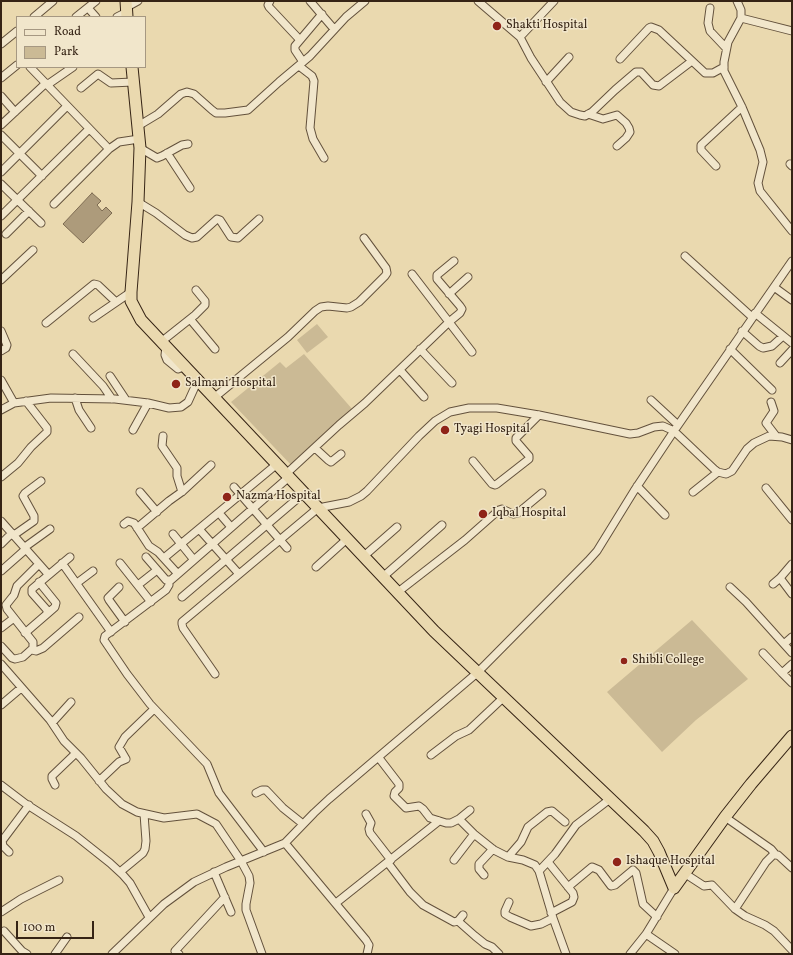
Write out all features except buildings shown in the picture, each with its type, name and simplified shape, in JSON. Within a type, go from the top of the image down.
[{"type":"highway","points":[[132,68],[139,143],[138,202],[130,292],[131,301],[141,320],[215,396],[434,631],[653,841],[674,888]]},
{"type":"highway","points":[[674,888],[725,817],[792,736]]},
{"type":"highway","points":[[664,864],[684,873]]},
{"type":"street","points":[[35,16],[53,1]]},
{"type":"street","points":[[77,16],[96,1]]},
{"type":"street","points":[[125,11],[138,1]]},
{"type":"street","points":[[270,1],[268,5],[269,7],[300,40]]},
{"type":"street","points":[[310,1],[334,29]]},
{"type":"street","points":[[138,126],[158,114],[181,94],[187,92],[194,94],[216,112],[225,113],[245,111],[251,108],[318,49],[334,29],[365,1]]},
{"type":"street","points":[[478,1],[520,37],[546,82],[565,108],[580,115],[585,116],[588,114],[636,72],[641,72],[653,84],[659,86],[692,60]]},
{"type":"street","points":[[520,37],[554,1]]},
{"type":"street","points":[[737,1],[741,10],[741,18],[726,48],[724,67],[725,74],[754,133],[762,158],[763,165],[758,183],[760,191],[792,231]]},
{"type":"street","points":[[88,8],[95,16]]},
{"type":"street","points":[[710,8],[708,23],[710,31],[726,48]]},
{"type":"street","points":[[41,11],[45,16]]},
{"type":"street","points":[[322,14],[295,48],[301,64],[312,76],[314,81],[310,128],[313,139],[324,158]]},
{"type":"street","points":[[741,18],[792,31]]},
{"type":"street","points":[[620,59],[649,28],[652,27],[658,30],[707,74],[713,74],[724,67]]},
{"type":"street","points":[[1,44],[16,32]]},
{"type":"street","points":[[546,82],[570,57]]},
{"type":"street","points":[[1,78],[16,66]]},
{"type":"street","points":[[31,68],[109,149]]},
{"type":"street","points":[[1,125],[47,84],[71,68]]},
{"type":"street","points":[[81,88],[98,74],[111,83],[133,82]]},
{"type":"street","points":[[1,96],[15,112]]},
{"type":"street","points":[[1,172],[67,106]]},
{"type":"street","points":[[716,166],[701,150],[701,145],[742,107]]},
{"type":"street","points":[[588,114],[603,119],[617,115],[626,123],[630,132],[617,146]]},
{"type":"street","points":[[1,216],[89,129]]},
{"type":"street","points":[[1,135],[42,176]]},
{"type":"street","points":[[54,204],[109,149],[119,142],[139,143],[157,158],[182,145],[188,144]]},
{"type":"street","points":[[167,153],[190,188]]},
{"type":"street","points":[[1,184],[41,223]]},
{"type":"street","points":[[138,202],[156,213],[185,235],[192,238],[197,237],[217,219],[220,220],[231,237],[238,238],[258,219]]},
{"type":"street","points":[[6,234],[29,211]]},
{"type":"street","points":[[215,396],[288,337],[315,311],[328,306],[347,308],[355,306],[385,276],[386,268],[364,238]]},
{"type":"street","points":[[1,280],[32,250]]},
{"type":"street","points":[[685,256],[754,315],[792,343]]},
{"type":"street","points":[[264,852],[219,794],[207,764],[154,709],[127,674],[105,642],[104,638],[166,590],[169,585],[169,581],[288,475],[339,425],[400,370],[448,322],[460,313],[462,309],[438,282],[437,277],[454,261]]},
{"type":"street","points":[[112,954],[126,942],[149,917],[178,892],[214,872],[285,843],[329,799],[477,673],[588,561],[600,546],[637,486],[676,428],[792,261]]},
{"type":"street","points":[[412,274],[472,352]]},
{"type":"street","points":[[449,294],[468,278]]},
{"type":"street","points":[[46,323],[94,284],[98,285],[116,302]]},
{"type":"street","points":[[774,287],[792,300]]},
{"type":"street","points":[[164,345],[206,303],[196,290]]},
{"type":"street","points":[[93,318],[130,292]]},
{"type":"street","points":[[190,319],[215,349]]},
{"type":"street","points":[[742,331],[763,348],[772,346],[783,336]]},
{"type":"street","points":[[1,332],[7,345],[6,348],[1,351]]},
{"type":"street","points":[[420,349],[452,383]]},
{"type":"street","points":[[730,349],[772,390]]},
{"type":"street","points":[[780,363],[792,350]]},
{"type":"street","points":[[73,354],[103,386],[112,399]]},
{"type":"street","points":[[400,370],[424,398]]},
{"type":"street","points":[[110,376],[126,400]]},
{"type":"street","points":[[1,380],[14,403]]},
{"type":"street","points":[[1,410],[14,403],[52,398],[112,399],[148,403],[169,408],[181,407],[188,402],[198,380]]},
{"type":"street","points":[[75,398],[79,410],[90,428]]},
{"type":"street","points":[[651,400],[707,463],[718,472],[726,474],[730,473],[747,449],[754,443],[769,436],[792,440]]},
{"type":"street","points":[[1,477],[18,463],[31,447],[47,432],[47,428],[26,401]]},
{"type":"street","points":[[771,402],[774,411],[766,423],[776,436]]},
{"type":"street","points":[[133,430],[148,403]]},
{"type":"street","points":[[215,674],[183,628],[182,623],[318,508],[349,502],[361,496],[419,436],[435,421],[450,412],[482,407],[539,415],[630,434],[659,426],[676,428]]},
{"type":"street","points":[[473,460],[493,485],[498,484],[529,459],[529,456],[516,441],[516,438],[539,415]]},
{"type":"street","points":[[163,436],[162,446],[177,468],[177,476],[182,492]]},
{"type":"street","points":[[315,448],[331,462],[341,454]]},
{"type":"street","points":[[164,558],[277,464]]},
{"type":"street","points":[[137,528],[182,492],[211,465]]},
{"type":"street","points":[[693,492],[718,472]]},
{"type":"street","points":[[1,544],[13,534],[34,521],[34,516],[24,501],[23,496],[41,481]]},
{"type":"street","points":[[637,486],[665,515]]},
{"type":"street","points":[[234,487],[287,548]]},
{"type":"street","points":[[766,488],[792,520]]},
{"type":"street","points":[[140,492],[157,512]]},
{"type":"street","points":[[182,597],[304,493]]},
{"type":"street","points":[[398,592],[465,540],[500,510],[502,509],[513,514],[518,513],[542,493]]},
{"type":"street","points":[[219,513],[231,527]]},
{"type":"street","points":[[1,521],[48,574]]},
{"type":"street","points":[[124,524],[130,521],[150,546],[158,552],[178,574]]},
{"type":"street","points":[[384,576],[442,525]]},
{"type":"street","points":[[364,556],[397,527]]},
{"type":"street","points":[[1,572],[25,548],[50,529]]},
{"type":"street","points":[[199,529],[239,574]]},
{"type":"street","points":[[173,534],[194,560]]},
{"type":"street","points":[[316,567],[348,538]]},
{"type":"street","points":[[47,614],[47,610],[31,591],[33,587],[70,557]]},
{"type":"street","points":[[146,557],[166,580],[169,581]]},
{"type":"street","points":[[62,563],[111,632]]},
{"type":"street","points":[[120,563],[151,602]]},
{"type":"street","points":[[1,646],[12,658],[15,659],[23,657],[32,650],[34,644],[33,642],[7,609],[6,605],[14,595],[17,586],[39,564]]},
{"type":"street","points":[[773,584],[792,564]]},
{"type":"street","points":[[138,586],[157,570]]},
{"type":"street","points":[[77,583],[93,571]]},
{"type":"street","points":[[780,578],[792,594]]},
{"type":"street","points":[[25,633],[55,607],[56,603],[39,582]]},
{"type":"street","points":[[119,588],[108,598],[125,622]]},
{"type":"street","points":[[730,588],[746,602],[792,653]]},
{"type":"street","points":[[32,650],[36,651],[43,648],[79,617]]},
{"type":"street","points":[[1,628],[14,618]]},
{"type":"street","points":[[784,644],[792,637]]},
{"type":"street","points":[[763,653],[792,682]]},
{"type":"street","points":[[1,664],[52,723],[64,741],[113,797],[122,804],[137,812],[164,818],[197,814],[216,824],[241,861],[250,880],[246,910],[262,954]]},
{"type":"street","points":[[782,673],[792,664]]},
{"type":"street","points":[[1,705],[21,688]]},
{"type":"street","points":[[431,755],[456,736],[469,730],[504,697]]},
{"type":"street","points":[[52,723],[71,702]]},
{"type":"street","points":[[99,781],[119,762],[126,759],[119,747],[121,743],[125,737],[154,709]]},
{"type":"street","points":[[56,785],[52,779],[52,776],[76,753]]},
{"type":"street","points":[[379,758],[399,784],[399,788],[394,794],[395,798],[406,808],[417,806],[421,807],[430,818],[451,823],[459,819],[470,810]]},
{"type":"street","points":[[1,785],[76,836],[120,872],[130,883],[149,917]]},
{"type":"street","points":[[256,793],[266,790],[283,808],[303,824]]},
{"type":"street","points":[[539,871],[563,844],[576,825],[610,799]]},
{"type":"street","points":[[9,852],[3,846],[2,841],[29,805]]},
{"type":"street","points":[[508,857],[521,842],[528,827],[547,812],[552,811],[565,822]]},
{"type":"street","points":[[120,872],[143,853],[145,849],[146,841],[144,814]]},
{"type":"street","points":[[366,814],[371,822],[369,829],[370,833],[410,892],[419,902],[452,922],[461,918],[475,936],[492,947],[499,954]]},
{"type":"street","points":[[725,817],[773,850],[776,855],[792,868]]},
{"type":"street","points":[[459,819],[474,834],[493,849],[508,857],[524,860],[535,866],[539,871],[552,915],[566,954]]},
{"type":"street","points":[[336,903],[439,821]]},
{"type":"street","points":[[454,860],[474,834]]},
{"type":"street","points":[[285,843],[366,940],[369,945],[367,954]]},
{"type":"street","points":[[484,875],[479,868],[479,864],[493,849]]},
{"type":"street","points":[[734,909],[766,862],[773,855],[776,855]]},
{"type":"street","points":[[509,902],[505,914],[531,926],[541,924],[572,902],[574,895],[548,862]]},
{"type":"street","points":[[568,887],[592,867],[599,870],[611,886],[615,885],[633,870],[636,873],[643,904],[657,917]]},
{"type":"street","points":[[214,872],[231,912]]},
{"type":"street","points":[[684,873],[704,886],[712,885],[734,909],[765,925],[789,942],[792,950]]},
{"type":"street","points":[[1,912],[21,899],[59,880]]},
{"type":"street","points":[[630,954],[646,934],[674,888]]},
{"type":"street","points":[[179,954],[175,951],[225,897]]},
{"type":"street","points":[[4,931],[22,951],[27,954]]},
{"type":"street","points":[[646,934],[672,953]]},
{"type":"street","points":[[54,954],[67,937]]},
{"type":"green space","points":[[317,324],[328,337],[307,353],[297,340]]},
{"type":"green space","points":[[304,354],[353,410],[294,468],[231,402],[280,362],[286,368]]},
{"type":"green space","points":[[692,620],[748,679],[696,720],[662,752],[607,692]]},
{"type":"shaded area","points":[[92,193],[101,201],[97,205],[102,211],[106,207],[112,213],[83,243],[63,224]]},
{"type":"place","name":"Shakti Hospital","points":[[497,26]]},
{"type":"place","name":"Salmani Hospital","points":[[176,384]]},
{"type":"place","name":"Tyagi Hospital","points":[[445,430]]},
{"type":"place","name":"Nazma Hospital","points":[[227,497]]},
{"type":"place","name":"Iqbal Hospital","points":[[483,514]]},
{"type":"place","name":"Shibli College","points":[[624,661]]},
{"type":"place","name":"Ishaque Hospital","points":[[617,862]]}]
